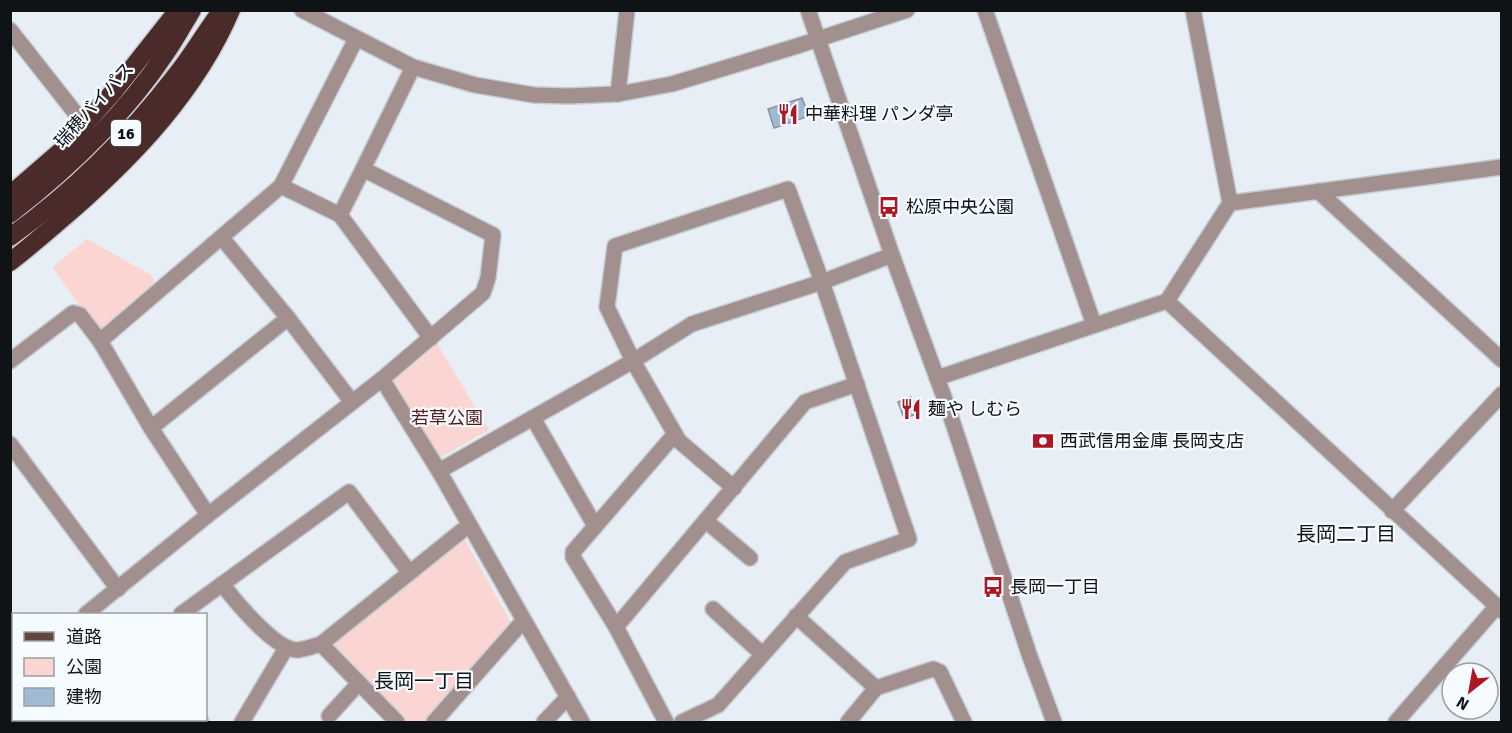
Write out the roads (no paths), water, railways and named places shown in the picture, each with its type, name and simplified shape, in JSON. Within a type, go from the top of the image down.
[{"type":"highway","points":[[10,195],[62,150],[114,92],[178,10]]},
{"type":"highway","name":"瑞穂バイパス","points":[[10,214],[49,183],[99,136],[165,55],[192,10]]},
{"type":"highway","name":"16","points":[[10,237],[70,189],[148,110],[179,72],[222,10]]},
{"type":"highway","points":[[10,262],[88,197],[154,130],[191,81],[222,33],[231,10]]},
{"type":"street","points":[[302,10],[413,67],[475,85],[534,95],[568,96],[644,90],[690,79],[907,10]]},
{"type":"street","points":[[618,93],[627,10]]},
{"type":"street","points":[[808,10],[937,378],[1054,723]]},
{"type":"street","points":[[985,10],[1094,325]]},
{"type":"street","points":[[937,378],[1167,301],[1230,203],[1193,10]]},
{"type":"street","points":[[10,30],[84,124]]},
{"type":"street","points":[[100,341],[281,186],[356,39]]},
{"type":"street","points":[[340,215],[413,67]]},
{"type":"street","points":[[1230,203],[1502,167]]},
{"type":"street","points":[[88,613],[382,378],[483,293],[488,278],[493,235],[363,169]]},
{"type":"street","points":[[281,186],[340,215],[431,338]]},
{"type":"street","points":[[682,723],[718,705],[845,562],[909,539],[788,189],[615,246],[607,307],[633,361],[679,441],[734,488]]},
{"type":"street","points":[[1318,191],[1502,360]]},
{"type":"street","points":[[222,238],[288,318],[352,402]]},
{"type":"street","points":[[439,471],[633,361],[692,324],[822,282],[892,255]]},
{"type":"street","points":[[1167,301],[1499,609],[1396,723]]},
{"type":"street","points":[[10,361],[73,313],[80,315],[100,341],[151,428],[208,515]]},
{"type":"street","points":[[151,428],[288,318]]},
{"type":"street","points":[[382,378],[439,471],[582,723]]},
{"type":"street","points":[[616,627],[805,402],[857,384]]},
{"type":"street","points":[[1392,511],[1502,394]]},
{"type":"street","points":[[533,418],[595,526]]},
{"type":"street","points":[[666,723],[616,627],[573,557],[576,548],[675,434]]},
{"type":"street","points":[[10,444],[118,589]]},
{"type":"street","points":[[184,613],[349,492],[409,572]]},
{"type":"street","points":[[706,521],[750,558]]},
{"type":"street","points":[[222,584],[243,612],[286,648],[298,650],[321,644],[469,525]]},
{"type":"street","points":[[713,609],[762,654]]},
{"type":"street","points":[[796,616],[876,688]]},
{"type":"street","points":[[434,723],[523,621]]},
{"type":"street","points":[[321,644],[398,723]]},
{"type":"street","points":[[242,723],[286,648]]},
{"type":"street","points":[[848,723],[876,688],[933,669],[940,672],[964,723]]},
{"type":"street","points":[[329,717],[359,683]]},
{"type":"street","points":[[544,723],[568,697]]},
{"type":"place","name":"中華料理 パンダ亭","points":[[788,114]]},
{"type":"place","name":"松原中央公園","points":[[889,207]]},
{"type":"place","name":"麺や しむら","points":[[911,409]]},
{"type":"place","name":"西武信用金庫 長岡支店","points":[[1043,441]]},
{"type":"place","name":"長岡一丁目","points":[[993,587]]},
{"type":"district","name":"長岡二丁目","points":[[1346,534]]},
{"type":"district","name":"長岡一丁目","points":[[424,681]]},
{"type":"park label","name":"若草公園","points":[[447,418]]}]
